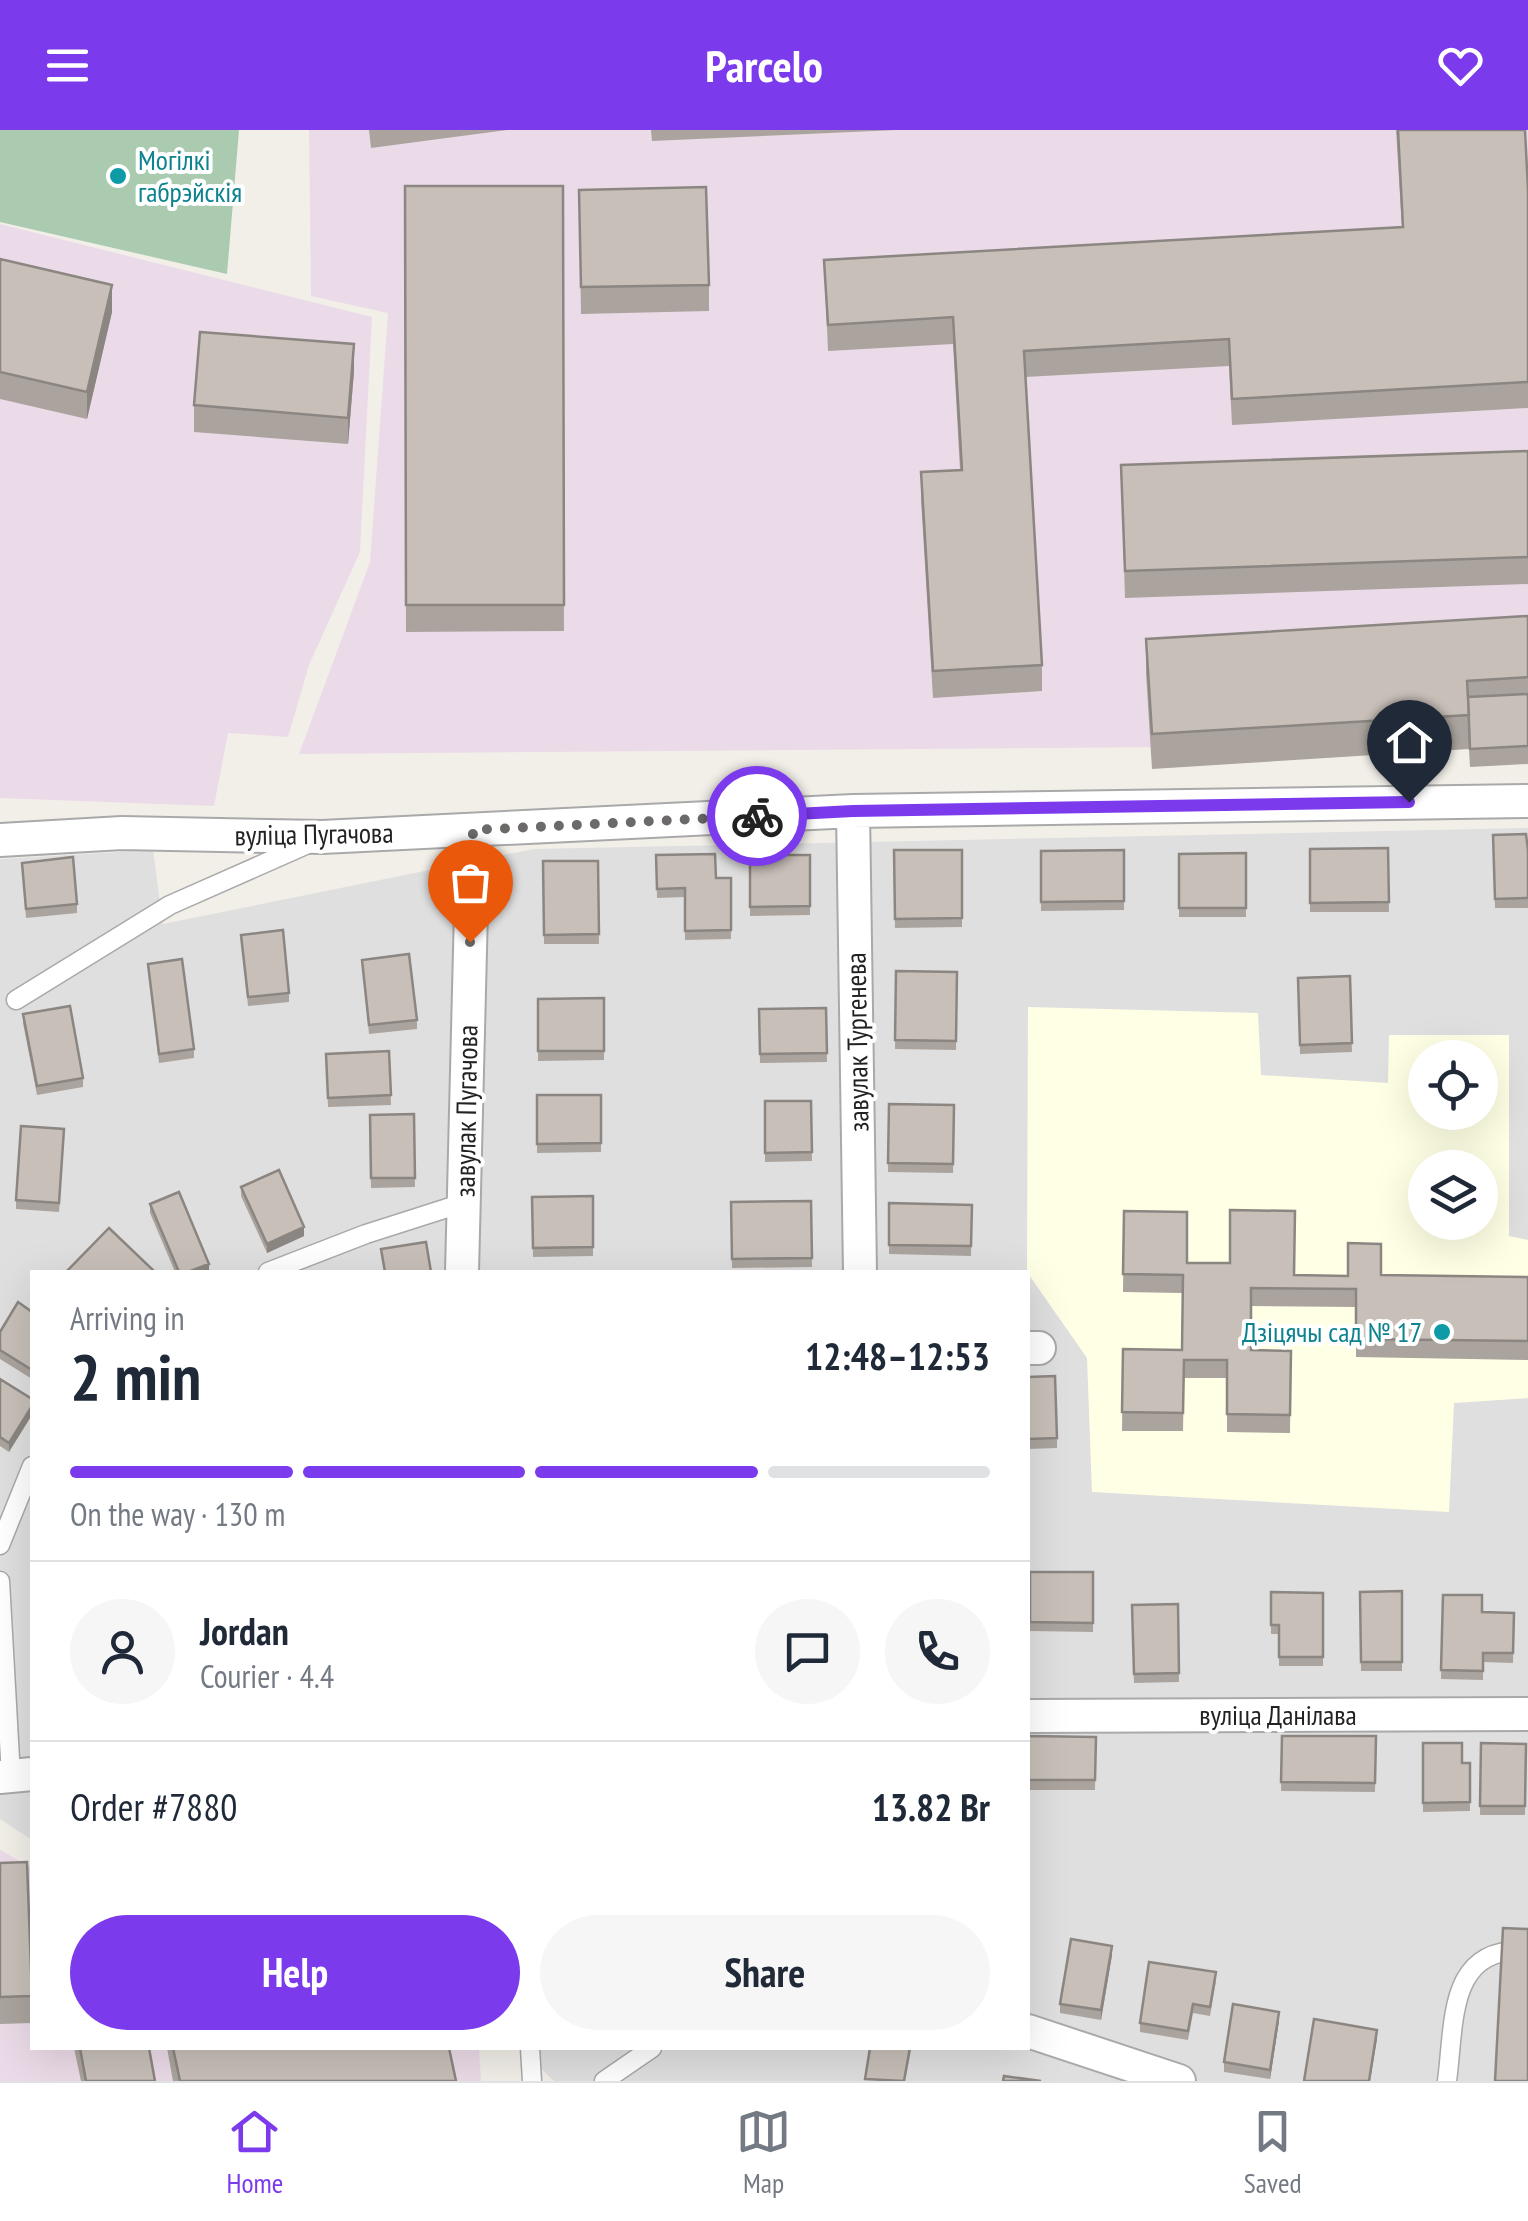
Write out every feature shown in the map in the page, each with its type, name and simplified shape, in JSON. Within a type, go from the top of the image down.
[{"type":"street","name":"вуліца Пугачова","points":[[0,840],[122,833],[322,837],[853,811],[1528,801]]},
{"type":"street","name":"завулак Тургенева","points":[[853,811],[860,1270]]},
{"type":"street","name":"завулак Пугачова","points":[[462,1270],[473,830]]},
{"type":"street","name":"вуліца Данілава","points":[[1030,1716],[1528,1714]]},
{"type":"street","points":[[1030,2032],[1179,2081]]},
{"type":"lane","points":[[16,1000],[170,906],[322,837]]},
{"type":"lane","points":[[273,1270],[366,1234],[463,1203]]},
{"type":"lane","points":[[0,1545],[30,1471]]},
{"type":"lane","points":[[0,1581],[15,1776]]},
{"type":"lane","points":[[1447,2081],[1457,2002],[1467,1972],[1486,1956],[1508,1950],[1528,1951]]},
{"type":"lane","points":[[530,2050],[532,2081]]},
{"type":"lane","points":[[604,2081],[649,2050]]},
{"type":"shaded area","name":"Могілкі габрэйскія","points":[[0,130],[239,130],[227,274],[0,222]]},
{"type":"shaded area","points":[[309,130],[1528,130],[1528,744],[299,754],[370,562],[388,313],[311,296]]},
{"type":"shaded area","points":[[0,224],[372,317],[360,552],[309,665],[288,737],[228,733],[214,806],[0,798]]},
{"type":"shaded area","points":[[1528,828],[1528,2081],[554,2081],[521,2050],[1030,2050],[1030,1270],[30,1270],[30,1839],[0,1819],[0,859],[153,850],[163,924],[534,849]]},
{"type":"shaded area","points":[[1028,1007],[1258,1013],[1261,1075],[1388,1083],[1389,1035],[1509,1035],[1509,1236],[1528,1240],[1528,1398],[1454,1403],[1449,1512],[1092,1492],[1087,1358],[1027,1270]]},
{"type":"shaded area","points":[[0,1850],[30,1867],[30,2050],[479,2050],[481,2081],[0,2081]]},
{"type":"building","points":[[1398,130],[1525,130],[1528,382],[1232,399],[1229,339],[1024,351],[1042,665],[933,671],[921,472],[962,470],[953,317],[828,325],[824,260],[1403,227]]},
{"type":"building","points":[[405,186],[563,186],[564,605],[406,605]]},
{"type":"building","points":[[706,187],[709,285],[581,287],[579,190]]},
{"type":"building","points":[[0,259],[112,285],[87,392],[0,372]]},
{"type":"building","points":[[200,332],[354,344],[348,418],[194,405]]},
{"type":"building","points":[[1528,451],[1528,557],[1125,571],[1121,465]]},
{"type":"building","points":[[1528,616],[1528,677],[1467,681],[1469,715],[1152,734],[1146,639]]},
{"type":"building","points":[[1528,694],[1528,746],[1470,749],[1468,697]]},
{"type":"building","points":[[1526,834],[1528,898],[1495,899],[1493,835]]},
{"type":"building","points":[[1388,848],[1389,902],[1310,903],[1310,849]]},
{"type":"building","points":[[894,850],[962,850],[962,918],[895,919]]},
{"type":"building","points":[[1124,850],[1124,901],[1041,902],[1041,851]]},
{"type":"building","points":[[1246,853],[1246,908],[1179,908],[1179,854]]},
{"type":"building","points":[[715,854],[716,878],[731,878],[731,930],[685,931],[685,888],[657,889],[656,855]]},
{"type":"building","points":[[750,855],[810,855],[810,906],[750,907]]},
{"type":"building","points":[[73,857],[77,904],[26,909],[22,863]]},
{"type":"building","points":[[543,861],[598,861],[599,934],[544,935]]},
{"type":"building","points":[[283,930],[289,993],[248,997],[241,935]]},
{"type":"building","points":[[409,954],[417,1020],[369,1025],[362,960]]},
{"type":"building","points":[[182,959],[194,1049],[159,1054],[148,964]]},
{"type":"building","points":[[896,971],[957,972],[956,1041],[895,1040]]},
{"type":"building","points":[[1350,976],[1352,1043],[1300,1045],[1298,978]]},
{"type":"building","points":[[604,998],[604,1051],[538,1051],[538,999]]},
{"type":"building","points":[[70,1006],[83,1078],[37,1086],[23,1014]]},
{"type":"building","points":[[826,1008],[827,1053],[760,1054],[759,1009]]},
{"type":"building","points":[[389,1051],[391,1095],[328,1098],[326,1054]]},
{"type":"building","points":[[537,1095],[601,1095],[601,1143],[537,1144]]},
{"type":"building","points":[[765,1101],[811,1101],[812,1152],[765,1153]]},
{"type":"building","points":[[889,1104],[954,1105],[953,1164],[888,1163]]},
{"type":"building","points":[[414,1114],[415,1178],[371,1178],[370,1115]]},
{"type":"building","points":[[21,1126],[64,1129],[59,1203],[16,1200]]},
{"type":"building","points":[[279,1170],[304,1227],[267,1244],[241,1187]]},
{"type":"building","points":[[179,1192],[209,1264],[178,1270],[150,1204]]},
{"type":"building","points":[[593,1196],[593,1247],[533,1248],[532,1197]]},
{"type":"building","points":[[811,1201],[812,1258],[732,1259],[731,1202]]},
{"type":"building","points":[[889,1203],[972,1205],[971,1246],[889,1245]]},
{"type":"building","name":"Дзіцячы сад № 17","points":[[1230,1210],[1295,1211],[1294,1275],[1348,1276],[1348,1243],[1381,1244],[1381,1275],[1528,1277],[1528,1341],[1356,1339],[1356,1289],[1251,1288],[1251,1350],[1291,1351],[1290,1415],[1227,1414],[1227,1360],[1184,1360],[1183,1413],[1122,1412],[1123,1349],[1182,1350],[1183,1275],[1123,1274],[1124,1211],[1187,1212],[1187,1263],[1230,1263]]},
{"type":"building","points":[[109,1228],[153,1270],[68,1270]]},
{"type":"building","points":[[426,1242],[431,1270],[385,1270],[381,1249]]},
{"type":"building","points":[[18,1302],[30,1311],[30,1369],[0,1350],[0,1332]]},
{"type":"building","points":[[1055,1376],[1057,1438],[1030,1439],[1030,1377]]},
{"type":"building","points":[[0,1379],[30,1398],[30,1409],[9,1443],[0,1437]]},
{"type":"building","points":[[1030,1572],[1093,1572],[1093,1623],[1030,1622]]},
{"type":"building","points":[[1402,1591],[1402,1662],[1361,1662],[1360,1592]]},
{"type":"building","points":[[1271,1592],[1323,1593],[1323,1657],[1279,1657],[1279,1625],[1271,1625]]},
{"type":"building","points":[[1443,1595],[1482,1595],[1482,1612],[1514,1613],[1513,1653],[1483,1653],[1483,1671],[1441,1670]]},
{"type":"building","points":[[1178,1604],[1179,1673],[1134,1674],[1132,1605]]},
{"type":"building","points":[[1030,1736],[1096,1737],[1095,1780],[1030,1780]]},
{"type":"building","points":[[1282,1736],[1376,1736],[1375,1783],[1281,1782]]},
{"type":"building","points":[[1423,1743],[1462,1743],[1462,1763],[1470,1763],[1470,1802],[1423,1803]]},
{"type":"building","points":[[1481,1743],[1526,1744],[1525,1806],[1480,1806]]},
{"type":"building","points":[[27,1862],[30,1996],[0,1997],[0,1863]]},
{"type":"building","points":[[1503,1928],[1528,1929],[1528,2081],[1495,2081]]},
{"type":"building","points":[[1071,1939],[1112,1946],[1101,2010],[1060,2004]]},
{"type":"building","points":[[1149,1962],[1216,1972],[1210,2007],[1193,2004],[1188,2031],[1140,2023]]},
{"type":"building","points":[[1233,2004],[1279,2012],[1270,2070],[1224,2062]]},
{"type":"building","points":[[1314,2019],[1377,2030],[1369,2081],[1304,2081]]},
{"type":"building","points":[[80,2050],[149,2050],[155,2081],[86,2081]]},
{"type":"building","points":[[173,2050],[449,2050],[456,2081],[180,2081]]},
{"type":"building","points":[[870,2050],[910,2050],[904,2081],[865,2079]]},
{"type":"building","points":[[1004,2076],[1041,2081],[1003,2081]]},
{"type":"way so far","points":[[470,942],[473,830],[757,816]]},
{"type":"place","name":"Могілкі габрэйскія","points":[[118,176]]},
{"type":"place","name":"Дзіцячы сад № 17","points":[[1442,1332]]},
{"type":"route","points":[[757,816],[1409,802]]}]
